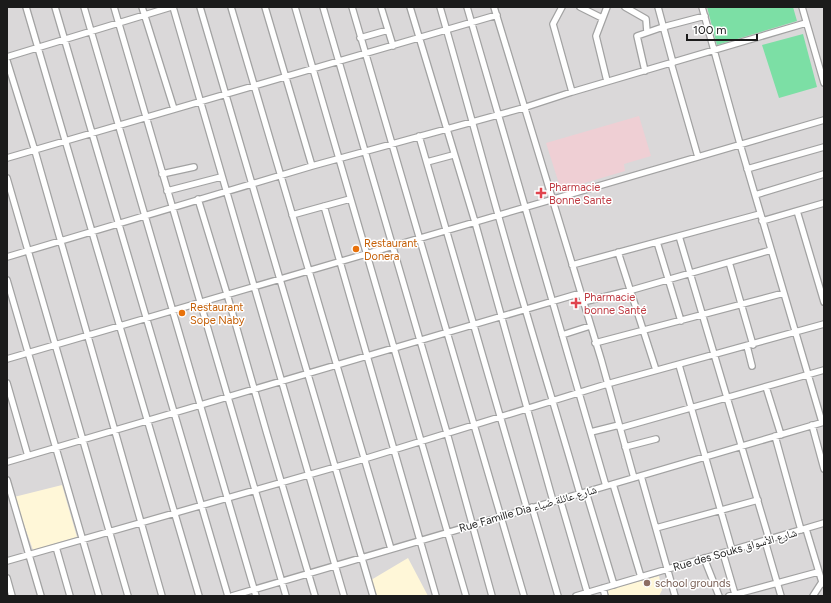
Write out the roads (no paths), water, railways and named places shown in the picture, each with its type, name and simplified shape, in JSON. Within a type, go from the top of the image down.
[{"type":"street","points":[[26,7],[199,596]]},
{"type":"street","points":[[55,7],[228,596]]},
{"type":"street","points":[[84,7],[146,214],[256,596]]},
{"type":"street","points":[[114,7],[286,596]]},
{"type":"street","points":[[142,7],[174,109]]},
{"type":"street","points":[[7,57],[91,30],[172,7],[307,475],[344,596]]},
{"type":"street","points":[[200,7],[227,93],[251,184],[281,278],[373,596]]},
{"type":"street","points":[[231,7],[391,548]]},
{"type":"street","points":[[265,7],[312,166]]},
{"type":"street","points":[[295,7],[466,596]]},
{"type":"street","points":[[323,7],[447,433],[492,596]]},
{"type":"street","points":[[352,7],[524,596]]},
{"type":"street","points":[[381,7],[393,46]]},
{"type":"street","points":[[410,7],[474,222],[553,501]]},
{"type":"street","points":[[440,7],[474,122],[498,215],[525,309],[583,493],[614,585]]},
{"type":"street","points":[[467,7],[497,115],[606,486]]},
{"type":"street","points":[[494,7],[581,293],[634,478]]},
{"type":"street","points":[[562,7],[553,24],[572,92]]},
{"type":"street","points":[[580,7],[602,18]]},
{"type":"street","points":[[607,7],[596,36],[607,81]]},
{"type":"street","points":[[625,7],[646,19],[647,32]]},
{"type":"street","points":[[658,7],[698,157]]},
{"type":"street","points":[[702,7],[762,221],[823,422]]},
{"type":"street","points":[[802,7],[824,83]]},
{"type":"street","points":[[7,158],[35,151],[66,140],[254,85],[366,55],[496,15]]},
{"type":"street","points":[[645,71],[636,39],[639,35],[704,16]]},
{"type":"street","points":[[7,257],[60,242],[119,222],[172,208],[312,166],[524,108],[607,81],[806,23]]},
{"type":"street","points":[[360,38],[388,30]]},
{"type":"street","points":[[7,61],[35,151],[162,596]]},
{"type":"street","points":[[7,359],[824,120]]},
{"type":"street","points":[[419,136],[500,417],[558,596]]},
{"type":"street","points":[[747,169],[824,147]]},
{"type":"street","points":[[427,162],[453,155]]},
{"type":"street","points":[[162,174],[194,167]]},
{"type":"street","points":[[755,195],[824,174]]},
{"type":"street","points":[[167,190],[221,177]]},
{"type":"street","points":[[7,178],[128,596]]},
{"type":"street","points":[[198,199],[315,596]]},
{"type":"street","points":[[292,215],[350,199]]},
{"type":"street","points":[[762,221],[824,203]]},
{"type":"street","points":[[324,206],[436,596]]},
{"type":"street","points":[[797,211],[824,302]]},
{"type":"street","points":[[572,265],[760,214]]},
{"type":"street","points":[[679,236],[689,274],[703,315],[758,500],[781,596]]},
{"type":"street","points":[[657,242],[681,321]]},
{"type":"street","points":[[583,302],[632,290],[771,250]]},
{"type":"street","points":[[618,252],[632,290],[656,370]]},
{"type":"street","points":[[728,262],[741,305],[750,345],[752,366]]},
{"type":"street","points":[[7,280],[81,540],[99,596]]},
{"type":"street","points":[[7,462],[420,342],[581,293]]},
{"type":"street","points":[[595,343],[784,293]]},
{"type":"street","points":[[7,561],[364,459],[579,392],[824,324]]},
{"type":"street","points":[[562,335],[590,326]]},
{"type":"street","points":[[679,365],[732,550]]},
{"type":"street","points":[[591,432],[619,427],[691,408],[824,370]]},
{"type":"street","points":[[7,383],[28,456]]},
{"type":"street","points":[[766,387],[803,529],[823,583],[813,596]]},
{"type":"street","name":"Rue Famille Dia شارع عائلة ضياء","points":[[232,596],[823,422]]},
{"type":"street","points":[[812,425],[824,468]]},
{"type":"street","points":[[625,447],[656,439]]},
{"type":"street","points":[[641,476],[675,596]]},
{"type":"street","points":[[7,480],[41,596]]},
{"type":"street","points":[[613,484],[641,577]]},
{"type":"street","points":[[560,499],[588,594]]},
{"type":"street","points":[[656,528],[758,500]]},
{"type":"street","name":"Rue des Souks شارع الأسواق","points":[[576,596],[588,594],[603,588],[824,523]]},
{"type":"street","points":[[56,547],[70,596]]},
{"type":"street","points":[[723,553],[735,594]]},
{"type":"street","points":[[704,558],[719,596]]},
{"type":"street","points":[[728,596],[818,572]]},
{"type":"street","points":[[7,578],[12,596]]},
{"type":"street","points":[[603,588],[606,596]]},
{"type":"place","name":"Pharmacie Bonne Sante","points":[[541,193]]},
{"type":"place","name":"Restaurant Donera","points":[[356,249]]},
{"type":"place","name":"Pharmacie bonne Santé","points":[[576,303]]},
{"type":"place","name":"Restaurant Sope Naby","points":[[182,313]]},
{"type":"place","name":"school grounds","points":[[647,583]]}]
